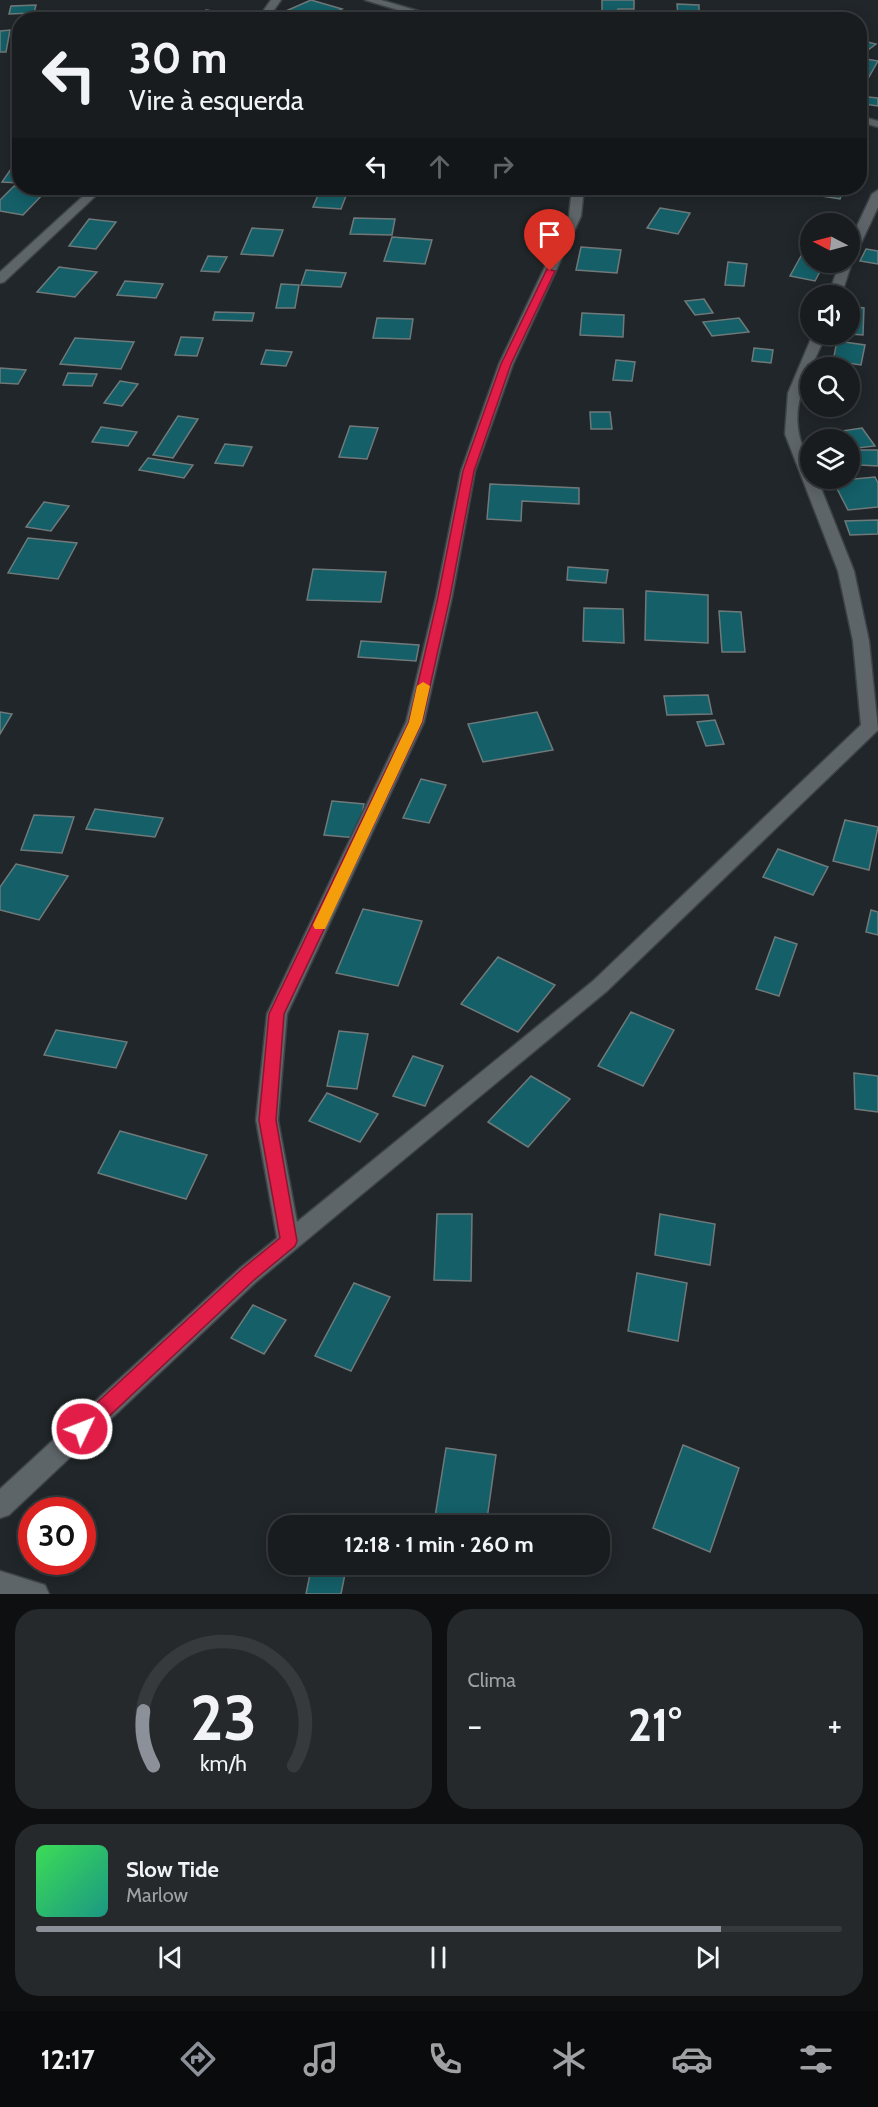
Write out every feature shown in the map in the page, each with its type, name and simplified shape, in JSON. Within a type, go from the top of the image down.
[{"type":"street","points":[[370,0],[414,12]]},
{"type":"street","points":[[860,232],[878,194]]},
{"type":"street","points":[[0,279],[90,195]]},
{"type":"street","points":[[289,1241],[267,1120],[277,1014],[415,722],[444,597],[468,471],[506,364],[575,216],[577,195]]},
{"type":"street","points":[[0,1506],[248,1275],[600,986],[874,725],[861,641],[846,571],[792,434],[790,412],[796,385],[816,345]]},
{"type":"street","points":[[0,1584],[36,1594]]},
{"type":"building","points":[[311,0],[342,9],[336,12],[284,12]]},
{"type":"building","points":[[602,0],[634,0],[634,9],[602,12]]},
{"type":"building","points":[[677,4],[699,5],[699,12],[678,12]]},
{"type":"building","points":[[36,5],[34,12],[9,14],[11,6]]},
{"type":"building","points":[[10,30],[6,52],[0,52],[0,31]]},
{"type":"building","points":[[867,42],[876,44],[867,51]]},
{"type":"building","points":[[867,59],[878,61],[867,80]]},
{"type":"building","points":[[878,98],[878,106],[867,104],[867,99]]},
{"type":"building","points":[[11,169],[12,169],[12,183],[2,182]]},
{"type":"building","points":[[12,188],[12,195],[42,195],[23,215],[0,211],[0,200]]},
{"type":"building","points":[[318,195],[346,195],[341,209],[313,207]]},
{"type":"building","points":[[814,195],[841,195],[840,199]]},
{"type":"building","points":[[660,208],[690,213],[678,234],[647,228]]},
{"type":"building","points":[[354,218],[395,219],[392,235],[350,234]]},
{"type":"building","points":[[89,219],[116,222],[96,249],[69,246]]},
{"type":"building","points":[[252,228],[283,230],[273,256],[241,254]]},
{"type":"building","points":[[392,237],[432,240],[425,264],[384,261]]},
{"type":"building","points":[[581,247],[621,250],[617,273],[576,270]]},
{"type":"building","points":[[866,249],[878,251],[878,264],[860,261]]},
{"type":"building","points":[[208,256],[227,257],[219,272],[201,271]]},
{"type":"building","points":[[800,258],[800,273],[819,273],[815,281],[790,276]]},
{"type":"building","points":[[728,262],[747,264],[744,286],[725,285]]},
{"type":"building","points":[[59,267],[97,272],[75,297],[37,292]]},
{"type":"building","points":[[306,270],[346,273],[341,287],[301,285]]},
{"type":"building","points":[[125,281],[163,284],[156,298],[117,295]]},
{"type":"building","points":[[281,284],[299,285],[295,308],[276,308]]},
{"type":"building","points":[[704,299],[713,313],[695,315],[685,301]]},
{"type":"building","points":[[860,307],[864,308],[863,335],[860,335]]},
{"type":"building","points":[[215,312],[254,313],[252,321],[213,320]]},
{"type":"building","points":[[582,313],[624,315],[623,337],[580,335]]},
{"type":"building","points":[[377,318],[413,319],[410,339],[373,338]]},
{"type":"building","points":[[739,318],[749,332],[712,336],[703,322]]},
{"type":"building","points":[[181,337],[203,338],[197,356],[175,355]]},
{"type":"building","points":[[75,338],[134,342],[121,369],[60,364]]},
{"type":"building","points":[[836,345],[865,345],[861,365],[860,357],[834,357]]},
{"type":"building","points":[[754,348],[773,350],[771,363],[752,361]]},
{"type":"building","points":[[266,350],[292,352],[286,366],[261,364]]},
{"type":"building","points":[[616,360],[635,362],[632,381],[613,380]]},
{"type":"building","points":[[0,368],[26,370],[18,384],[0,383]]},
{"type":"building","points":[[68,373],[97,374],[92,386],[63,385]]},
{"type":"building","points":[[120,381],[138,384],[122,406],[104,403]]},
{"type":"building","points":[[590,412],[610,412],[612,429],[591,429]]},
{"type":"building","points":[[178,416],[198,419],[173,458],[153,455]]},
{"type":"building","points":[[350,426],[378,428],[367,459],[339,457]]},
{"type":"building","points":[[101,427],[137,432],[128,446],[92,442]]},
{"type":"building","points":[[862,428],[875,446],[860,448],[860,429],[855,429]]},
{"type":"building","points":[[225,444],[252,447],[243,466],[215,463]]},
{"type":"building","points":[[860,450],[878,450],[878,466],[860,465]]},
{"type":"building","points":[[148,458],[193,465],[184,478],[139,470]]},
{"type":"building","points":[[875,477],[878,483],[878,507],[848,510],[837,489],[860,489],[860,478]]},
{"type":"building","points":[[490,484],[579,488],[579,504],[522,501],[521,521],[487,519]]},
{"type":"building","points":[[44,502],[69,506],[51,531],[26,527]]},
{"type":"building","points":[[878,520],[878,534],[850,535],[845,521]]},
{"type":"building","points":[[28,538],[77,543],[58,579],[8,573]]},
{"type":"building","points":[[568,567],[608,570],[606,583],[567,580]]},
{"type":"building","points":[[313,569],[386,572],[381,602],[307,600]]},
{"type":"building","points":[[646,591],[708,595],[708,643],[645,640]]},
{"type":"building","points":[[584,608],[623,609],[624,643],[583,641]]},
{"type":"building","points":[[719,611],[741,612],[745,652],[722,652]]},
{"type":"building","points":[[361,641],[419,645],[416,661],[358,657]]},
{"type":"building","points":[[708,695],[712,714],[667,715],[664,696]]},
{"type":"building","points":[[0,712],[12,714],[0,734]]},
{"type":"building","points":[[537,712],[553,750],[483,762],[468,724]]},
{"type":"building","points":[[715,720],[724,744],[706,746],[697,722]]},
{"type":"building","points":[[421,779],[446,785],[429,823],[403,818]]},
{"type":"building","points":[[332,801],[364,804],[357,838],[324,835]]},
{"type":"building","points":[[95,809],[163,818],[155,837],[86,829]]},
{"type":"building","points":[[34,815],[74,817],[62,853],[21,850]]},
{"type":"building","points":[[845,820],[878,827],[869,870],[833,861]]},
{"type":"building","points":[[778,849],[828,867],[813,895],[763,877]]},
{"type":"building","points":[[16,864],[68,876],[39,920],[0,910],[0,887]]},
{"type":"building","points":[[363,909],[422,921],[398,986],[336,973]]},
{"type":"building","points":[[871,910],[878,912],[878,935],[866,932]]},
{"type":"building","points":[[775,937],[797,944],[779,996],[756,989]]},
{"type":"building","points":[[498,957],[555,985],[518,1032],[461,1004]]},
{"type":"building","points":[[631,1012],[674,1030],[643,1086],[598,1066]]},
{"type":"building","points":[[56,1030],[127,1042],[116,1068],[44,1055]]},
{"type":"building","points":[[339,1031],[368,1034],[357,1089],[327,1086]]},
{"type":"building","points":[[413,1056],[443,1066],[425,1106],[393,1096]]},
{"type":"building","points":[[854,1073],[878,1076],[878,1112],[855,1109]]},
{"type":"building","points":[[531,1076],[570,1099],[528,1147],[488,1122]]},
{"type":"building","points":[[327,1093],[378,1114],[360,1142],[309,1121]]},
{"type":"building","points":[[120,1131],[207,1155],[186,1199],[98,1173]]},
{"type":"building","points":[[437,1214],[472,1214],[471,1281],[434,1280]]},
{"type":"building","points":[[660,1214],[715,1224],[710,1265],[655,1255]]},
{"type":"building","points":[[637,1273],[687,1283],[678,1341],[628,1331]]},
{"type":"building","points":[[354,1283],[390,1297],[351,1371],[315,1356]]},
{"type":"building","points":[[253,1305],[286,1320],[264,1354],[231,1338]]},
{"type":"building","points":[[683,1445],[739,1468],[710,1552],[653,1528]]},
{"type":"building","points":[[446,1448],[496,1455],[488,1515],[435,1515]]},
{"type":"building","points":[[310,1575],[345,1575],[341,1594],[306,1594]]},
{"type":"slow traffic","points":[[320,925],[415,722],[423,686]]},
{"type":"route","points":[[82,1429],[248,1275],[289,1241],[267,1120],[277,1014],[415,722],[444,597],[468,471],[506,364],[550,271]]}]
